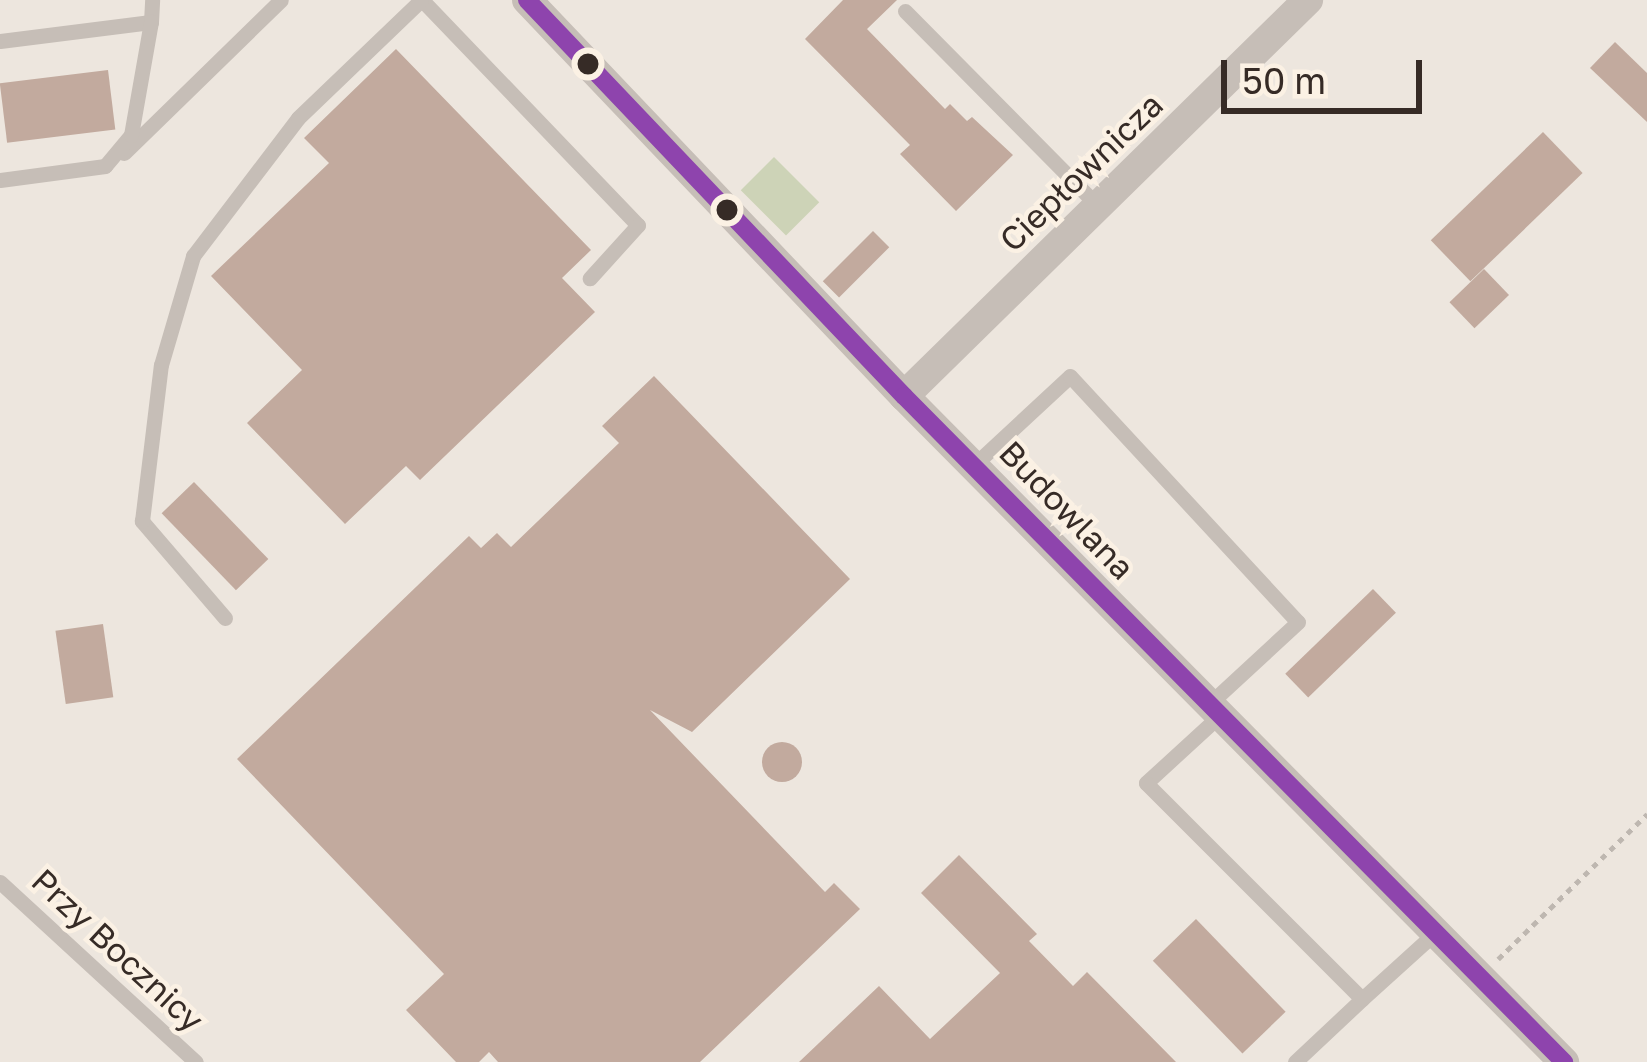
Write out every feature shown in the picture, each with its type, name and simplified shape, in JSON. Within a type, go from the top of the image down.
[{"type":"street","name":"Budowlana","points":[[526,0],[904,396],[1563,1062]]},
{"type":"street","name":"Ciepłownicza","points":[[904,396],[1308,0]]},
{"type":"lane","points":[[105,166],[131,135],[152,0]]},
{"type":"lane","points":[[0,180],[105,166],[150,136],[280,0]]},
{"type":"lane","points":[[225,618],[142,520],[161,365],[193,256],[298,118],[422,0],[638,225],[590,278]]},
{"type":"lane","points":[[905,11],[1098,206]]},
{"type":"lane","points":[[0,40],[152,22]]},
{"type":"lane","points":[[973,466],[1070,376],[1298,622],[1146,783],[1362,999]]},
{"type":"lane","name":"Przy Bocznicy","points":[[0,882],[196,1062]]},
{"type":"lane","points":[[1295,1062],[1436,932]]},
{"type":"path","points":[[1494,963],[1647,814]]},
{"type":"green space","points":[[774,157],[819,202],[786,235],[741,190]]},
{"type":"building","points":[[843,0],[897,0],[867,29],[945,109],[950,104],[967,121],[972,117],[1013,155],[956,211],[900,154],[910,145],[805,39]]},
{"type":"building","points":[[1615,42],[1647,73],[1647,122],[1590,68]]},
{"type":"building","points":[[396,49],[591,250],[562,278],[595,312],[420,480],[406,466],[345,524],[247,423],[302,370],[211,276],[329,163],[304,138]]},
{"type":"building","points":[[108,70],[115,130],[7,143],[0,83]]},
{"type":"building","points":[[1543,132],[1583,173],[1470,281],[1431,240]]},
{"type":"building","points":[[873,231],[889,247],[839,297],[823,281]]},
{"type":"building","points":[[1484,269],[1509,295],[1474,328],[1449,302]]},
{"type":"building","points":[[654,376],[850,579],[692,732],[650,710],[825,892],[834,883],[860,909],[700,1062],[498,1062],[489,1052],[479,1062],[456,1062],[406,1010],[444,974],[237,759],[469,536],[481,548],[497,533],[511,547],[619,443],[602,426]]},
{"type":"building","points":[[194,482],[268,559],[236,590],[162,513]]},
{"type":"building","points":[[1373,589],[1396,613],[1308,697],[1285,674]]},
{"type":"building","points":[[103,624],[113,697],[66,704],[55,631]]},
{"type":"building","points":[[782,742],[796,748],[802,762],[796,776],[782,782],[768,776],[762,762],[768,748]]},
{"type":"building","points":[[959,855],[1037,934],[1029,941],[1073,986],[1087,972],[1176,1062],[799,1062],[879,986],[930,1039],[1000,973],[921,893]]},
{"type":"building","points":[[1196,919],[1286,1012],[1242,1053],[1153,961]]},
{"type":"transit line","points":[[527,0],[904,396],[1564,1062]]}]
